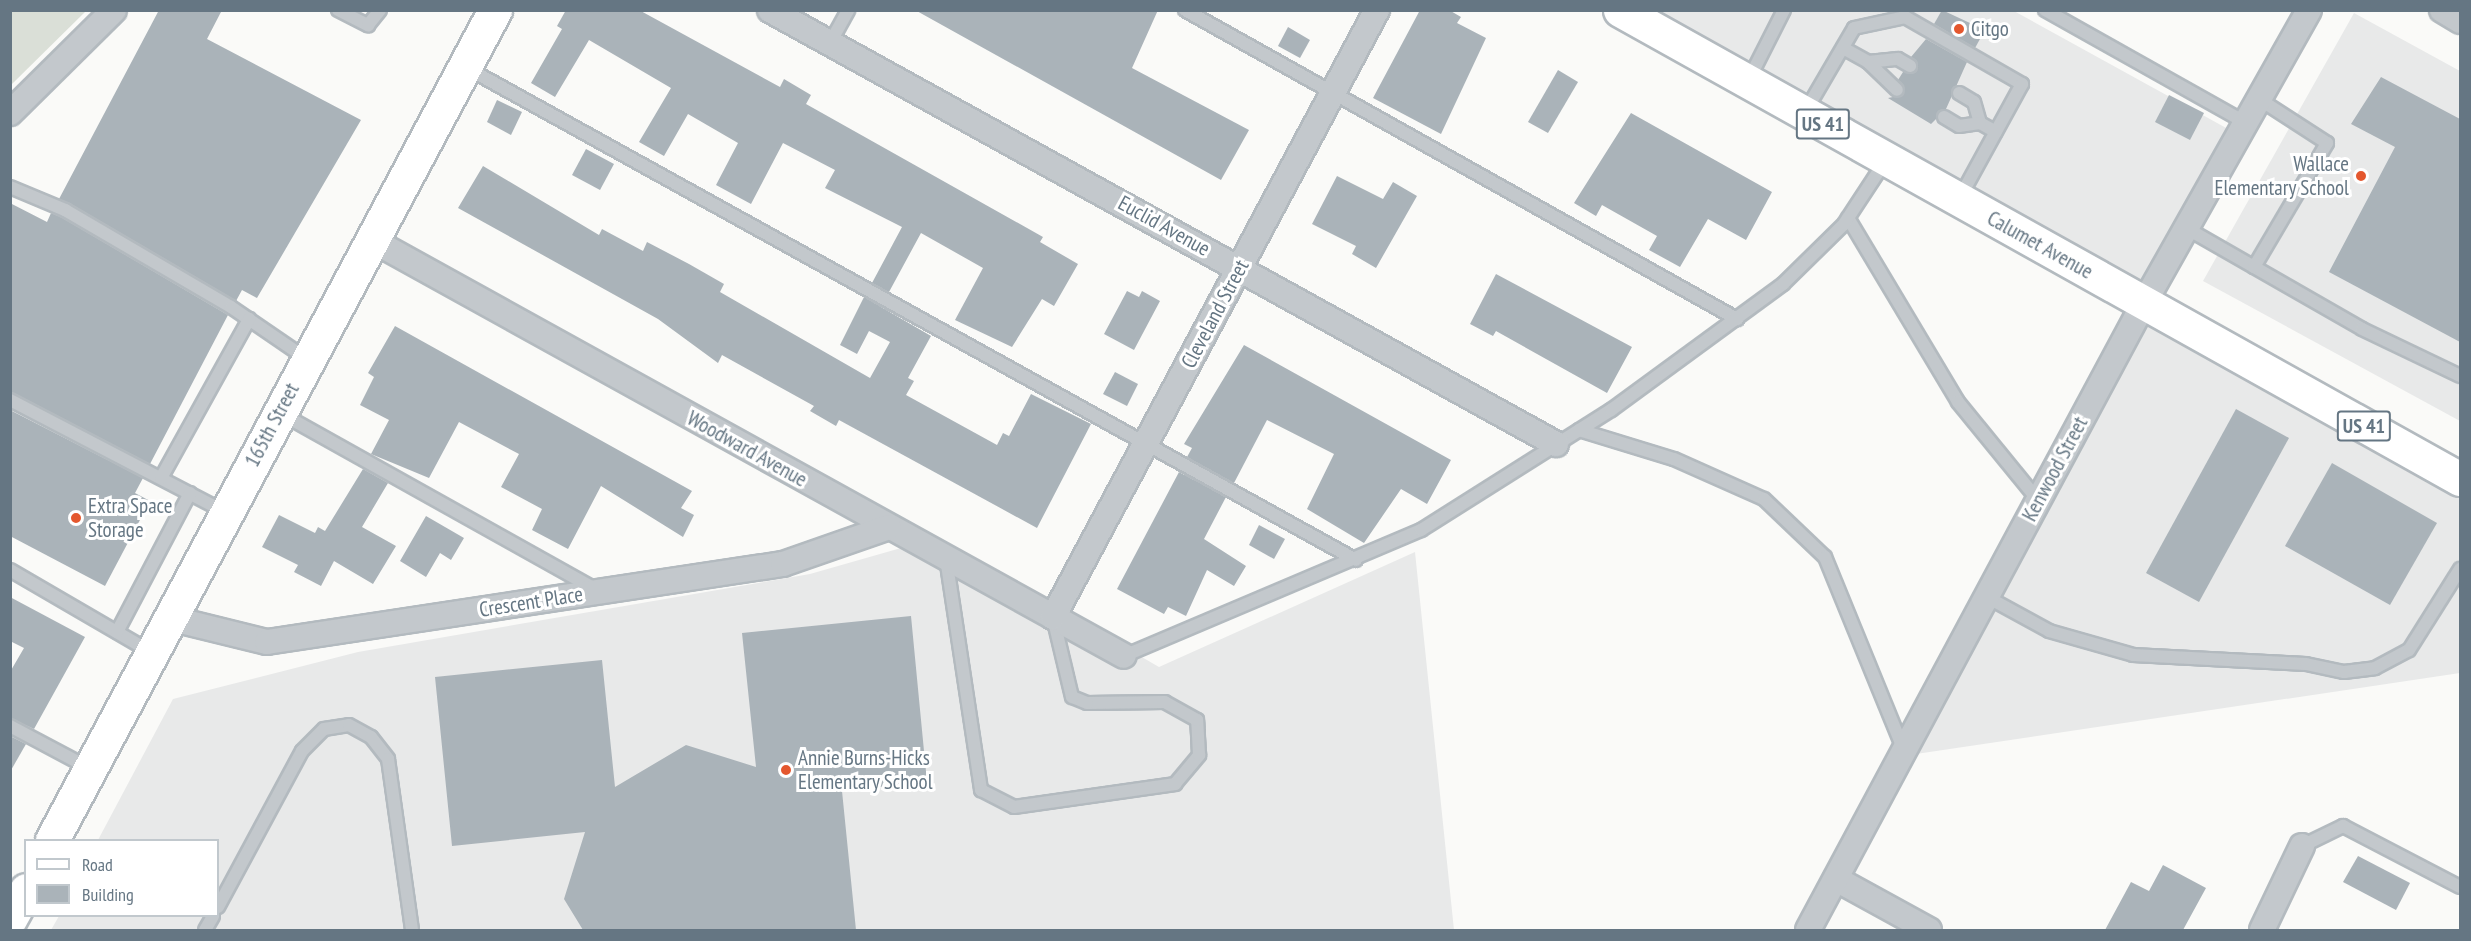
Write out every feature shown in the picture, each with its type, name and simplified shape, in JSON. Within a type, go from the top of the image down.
[{"type":"main road","name":"165th Street","points":[[53,839],[495,10]]},
{"type":"main road","name":"Calumet Avenue","points":[[1620,10],[2460,479]]},
{"type":"main road","points":[[10,919],[24,894]]},
{"type":"street","points":[[10,113],[114,10]]},
{"type":"street","name":"Euclid Avenue","points":[[770,10],[1556,444]]},
{"type":"street","name":"Cleveland Street","points":[[1053,617],[1377,10]]},
{"type":"street","name":"Kenwood Street","points":[[1808,930],[2144,303],[2309,10]]},
{"type":"street","points":[[2442,10],[2460,21]]},
{"type":"street","name":"Woodward Avenue","points":[[372,240],[1124,656]]},
{"type":"street","name":"Crescent Place","points":[[169,618],[267,642],[783,564],[889,527]]},
{"type":"street","points":[[2262,930],[2302,846]]},
{"type":"street","points":[[1836,879],[1929,930]]},
{"type":"lane","points":[[338,10],[368,25],[380,10]]},
{"type":"lane","points":[[830,43],[848,10]]},
{"type":"lane","points":[[1185,10],[1737,319]]},
{"type":"lane","points":[[1748,82],[1784,10]]},
{"type":"lane","points":[[2046,10],[2246,123]]},
{"type":"lane","points":[[1805,114],[1854,28],[1905,17],[2022,84],[1959,200]]},
{"type":"lane","points":[[1842,48],[1868,62],[1897,90]]},
{"type":"lane","points":[[1868,62],[1898,59],[1910,66]]},
{"type":"lane","points":[[464,67],[1356,560]]},
{"type":"lane","points":[[1959,93],[1974,102],[1980,123]]},
{"type":"lane","points":[[2254,267],[2327,143],[2259,99]]},
{"type":"lane","points":[[1944,117],[1959,126],[1980,123],[1996,132]]},
{"type":"lane","points":[[1124,656],[1356,560],[1421,530],[1579,430],[1783,284],[1848,218],[1887,159]]},
{"type":"lane","points":[[10,187],[65,210],[249,319],[308,359]]},
{"type":"lane","points":[[1848,218],[1958,402],[2038,500]]},
{"type":"lane","points":[[2186,228],[2254,267],[2460,376]]},
{"type":"lane","points":[[161,478],[249,319]]},
{"type":"lane","points":[[10,400],[225,513]]},
{"type":"lane","points":[[279,412],[600,592]]},
{"type":"lane","points":[[1579,430],[1674,459],[1764,499],[1824,557],[1904,751]]},
{"type":"lane","points":[[117,632],[190,493]]},
{"type":"lane","points":[[946,558],[981,790],[1014,807],[1175,784],[1199,755],[1197,720],[1165,702],[1087,703],[1072,696],[1053,617]]},
{"type":"lane","points":[[1987,597],[2049,631],[2133,655],[2306,664],[2344,672],[2375,668],[2409,650],[2460,569]]},
{"type":"lane","points":[[10,570],[151,652]]},
{"type":"lane","points":[[219,905],[303,752],[324,729],[349,725],[371,737],[388,759],[412,930]]},
{"type":"lane","points":[[10,726],[90,768]]},
{"type":"lane","points":[[2302,846],[2343,826],[2460,887]]},
{"type":"shaded area","points":[[11,10],[86,10],[86,11],[11,85]]},
{"type":"shaded area","points":[[1629,11],[2014,11],[2228,129],[2140,293]]},
{"type":"shaded area","name":"Wallace Elementary School","points":[[2354,13],[2460,71],[2460,421],[2203,281]]},
{"type":"shaded area","points":[[2148,314],[2460,489],[2460,673],[1916,754]]},
{"type":"shaded area","name":"Annie Burns-Hicks Elementary School","points":[[936,538],[1159,667],[1415,552],[1454,930],[51,930],[58,917],[219,917],[219,839],[99,839],[173,699],[358,652],[810,574]]},
{"type":"building","points":[[159,10],[222,10],[207,39],[361,120],[257,298],[242,290],[236,301],[59,199]]},
{"type":"building","points":[[566,10],[639,10],[780,87],[784,79],[811,95],[806,104],[1043,237],[1040,242],[1078,264],[1054,306],[1042,299],[1012,347],[955,320],[983,268],[921,233],[889,292],[872,283],[902,227],[825,188],[835,170],[783,143],[751,204],[716,185],[738,143],[688,114],[664,156],[639,142],[671,88],[589,40],[555,97],[531,83],[562,29],[557,26]]},
{"type":"building","points":[[915,10],[1158,10],[1132,68],[1249,130],[1221,180]]},
{"type":"building","points":[[1420,10],[1449,10],[1461,17],[1457,23],[1486,38],[1441,134],[1373,98]]},
{"type":"building","name":"Citgo","points":[[1942,10],[1985,30],[1975,48],[1934,24]]},
{"type":"building","points":[[1288,27],[1310,40],[1300,58],[1278,46]]},
{"type":"building","name":"Citgo","points":[[1926,39],[1967,62],[1946,109],[1931,124],[1888,98],[1903,95],[1898,80],[1903,72],[1917,71],[1911,57]]},
{"type":"building","points":[[1558,70],[1578,82],[1548,133],[1528,122]]},
{"type":"building","points":[[2381,77],[2460,119],[2460,342],[2329,272],[2395,147],[2351,124]]},
{"type":"building","points":[[2169,95],[2204,113],[2190,140],[2155,122]]},
{"type":"building","points":[[497,100],[522,112],[511,135],[487,122]]},
{"type":"building","points":[[1631,113],[1772,192],[1746,240],[1708,219],[1680,267],[1649,250],[1657,236],[1602,205],[1596,216],[1574,203]]},
{"type":"building","points":[[586,149],[614,164],[600,190],[572,175]]},
{"type":"building","points":[[483,166],[599,235],[602,229],[643,251],[647,242],[689,264],[724,284],[720,292],[870,378],[890,342],[869,331],[857,354],[840,345],[864,297],[931,336],[908,378],[914,381],[906,395],[997,445],[1003,433],[1009,436],[1031,394],[1091,424],[1037,528],[839,420],[836,426],[810,411],[814,406],[722,355],[718,363],[658,319],[458,208]]},
{"type":"building","points":[[1337,176],[1383,199],[1393,182],[1417,196],[1376,268],[1352,254],[1356,246],[1312,224]]},
{"type":"building","points":[[10,203],[47,222],[51,213],[61,217],[228,315],[150,464],[10,392]]},
{"type":"building","points":[[1496,274],[1632,347],[1607,393],[1496,331],[1493,336],[1470,324]]},
{"type":"building","points":[[1127,291],[1139,297],[1142,291],[1160,301],[1134,350],[1104,334]]},
{"type":"building","points":[[395,326],[692,491],[681,508],[694,515],[683,537],[601,486],[568,549],[532,530],[542,509],[501,487],[519,454],[459,422],[429,478],[371,454],[389,420],[360,405],[374,377],[368,373]]},
{"type":"building","points":[[1244,345],[1451,460],[1427,504],[1401,489],[1364,543],[1307,509],[1334,454],[1267,420],[1234,483],[1187,457],[1192,448],[1184,444]]},
{"type":"building","points":[[1115,372],[1138,384],[1127,406],[1103,394]]},
{"type":"building","points":[[2236,409],[2289,438],[2199,602],[2146,573]]},
{"type":"building","name":"Extra Space Storage","points":[[10,410],[143,478],[135,493],[150,501],[105,586],[10,536]]},
{"type":"building","points":[[2332,463],[2437,523],[2390,605],[2285,546]]},
{"type":"building","points":[[363,469],[388,483],[362,527],[396,546],[373,584],[334,561],[321,586],[294,572],[298,565],[262,547],[279,515],[315,533],[318,527],[325,531]]},
{"type":"building","points":[[1179,472],[1226,497],[1204,539],[1246,566],[1234,586],[1207,570],[1186,616],[1168,607],[1164,614],[1117,589]]},
{"type":"building","points":[[426,516],[464,538],[451,560],[440,553],[426,577],[400,561]]},
{"type":"building","points":[[1259,525],[1285,539],[1274,559],[1249,545]]},
{"type":"building","points":[[10,597],[85,637],[34,729],[10,718],[10,672],[24,648],[10,641]]},
{"type":"building","points":[[911,616],[927,782],[842,791],[856,930],[583,930],[564,899],[585,832],[452,846],[435,677],[602,660],[615,787],[686,745],[756,767],[742,633]]},
{"type":"building","points":[[10,736],[26,744],[10,772]]},
{"type":"building","points":[[2358,856],[2410,883],[2396,910],[2343,882]]},
{"type":"building","points":[[2163,865],[2206,888],[2183,930],[2105,930],[2131,882],[2149,891]]},
{"type":"place","name":"Citgo","points":[[1959,29]]},
{"type":"place","name":"Wallace Elementary School","points":[[2361,176]]},
{"type":"place","name":"Extra Space Storage","points":[[76,518]]},
{"type":"place","name":"Annie Burns-Hicks Elementary School","points":[[786,770]]}]
